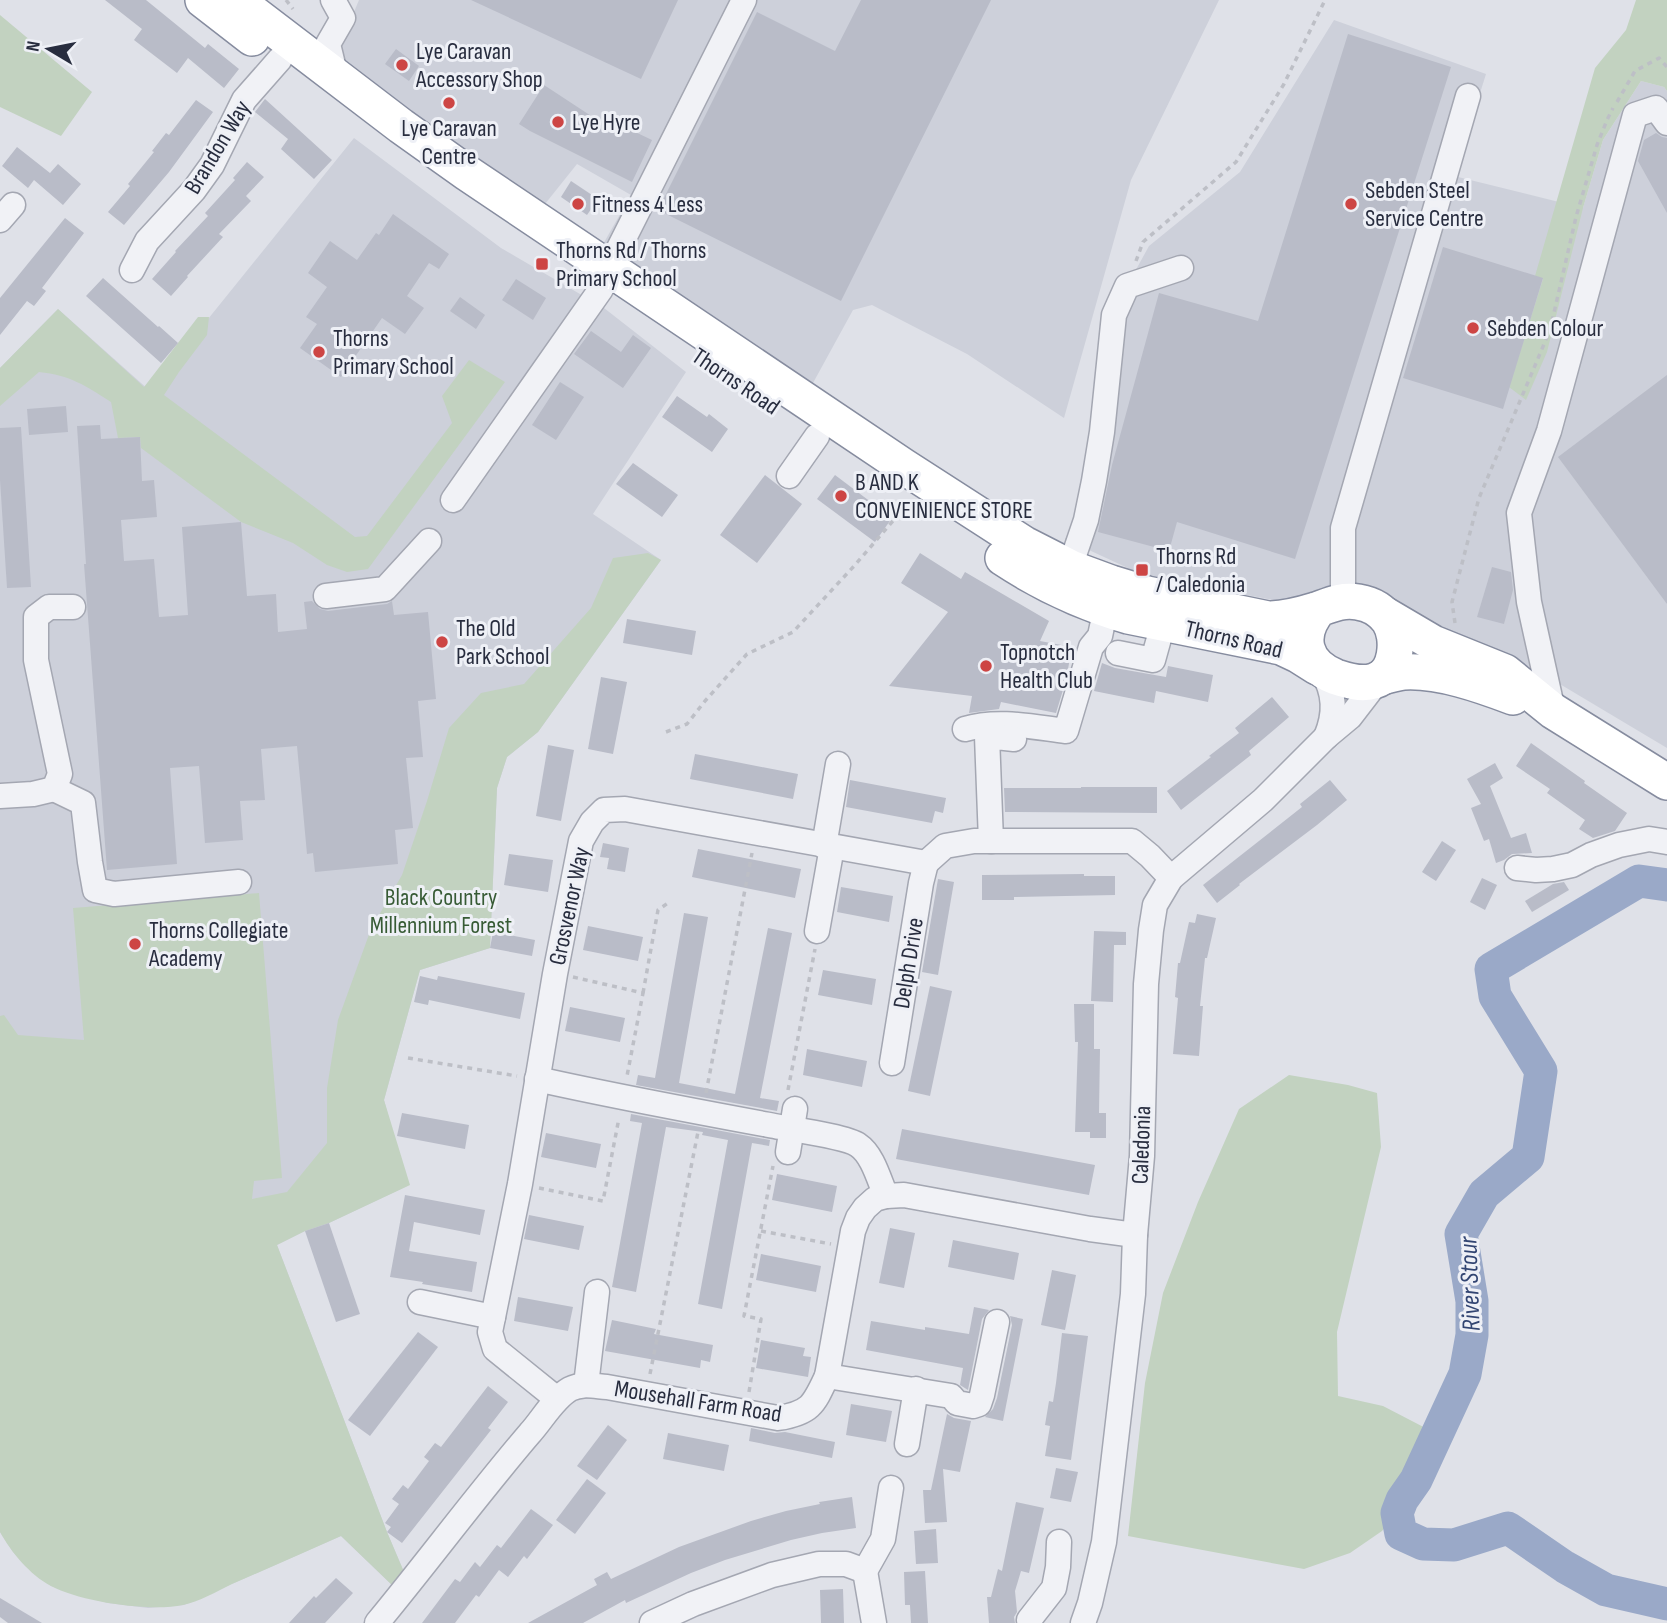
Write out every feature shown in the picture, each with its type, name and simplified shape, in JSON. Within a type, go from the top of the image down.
[{"type":"highway","name":"Thorns Road","points":[[203,0],[396,148],[617,262],[817,436],[1009,563],[1067,594],[1109,597],[1147,594],[1268,619],[1280,619],[1331,605]]},
{"type":"highway","name":"Thorns Road","points":[[236,0],[467,173],[617,262],[904,466],[1024,544],[1070,567],[1109,597],[1163,624],[1281,647],[1320,669]]},
{"type":"highway","points":[[1553,711],[1500,692],[1424,673],[1402,672],[1362,683],[1349,681],[1320,669],[1310,656],[1306,642],[1307,629],[1311,618],[1331,605],[1358,602],[1372,606],[1433,643],[1505,671],[1553,711],[1667,782]]},
{"type":"highway","points":[[1381,678],[1391,665],[1396,645],[1390,622],[1382,613]]},
{"type":"street","points":[[333,0],[343,18],[328,44],[336,77]]},
{"type":"street","points":[[453,500],[617,262],[744,0]]},
{"type":"street","name":"Brandon Way","points":[[132,270],[147,241],[194,190],[212,165],[244,100],[280,60]]},
{"type":"street","points":[[1331,605],[1343,528],[1468,96]]},
{"type":"street","points":[[1553,711],[1529,602],[1520,513],[1549,431],[1635,115],[1656,108],[1667,123]]},
{"type":"street","points":[[1070,567],[1086,520],[1094,481],[1114,315],[1127,286],[1181,268]]},
{"type":"street","points":[[789,476],[817,436]]},
{"type":"street","points":[[326,596],[385,589],[429,541]]},
{"type":"street","points":[[965,729],[979,724],[995,724],[1066,731],[1091,647],[1100,636],[1109,597]]},
{"type":"street","points":[[54,789],[60,774],[36,660],[36,617],[49,607],[74,607]]},
{"type":"street","points":[[1118,653],[1153,660],[1163,624]]},
{"type":"street","points":[[1320,669],[1329,683],[1334,706],[1326,737]]},
{"type":"street","name":"Caledonia","points":[[1087,1613],[1104,1542],[1133,1294],[1142,1156],[1146,984],[1155,905],[1171,878],[1263,800],[1350,717],[1381,678]]},
{"type":"street","points":[[991,841],[987,736],[1068,746]]},
{"type":"street","points":[[817,935],[838,764]]},
{"type":"street","points":[[0,796],[54,789],[83,803],[95,890],[114,894],[239,882]]},
{"type":"street","name":"Grosvenor Way","points":[[558,1399],[495,1349],[490,1332],[520,1184],[581,841],[592,822],[604,810],[625,809],[926,863]]},
{"type":"street","points":[[1517,868],[1553,869],[1572,865],[1619,845],[1649,839],[1667,842]]},
{"type":"street","points":[[926,863],[945,846],[974,841],[1132,841],[1171,878]]},
{"type":"street","name":"Delph Drive","points":[[892,1063],[926,863]]},
{"type":"street","points":[[537,1079],[786,1136],[844,1139],[858,1144],[869,1156],[886,1196],[904,1195],[1135,1235]]},
{"type":"street","name":"Mousehall Farm Road","points":[[377,1623],[568,1390],[582,1385],[607,1387],[778,1418],[800,1413],[810,1406],[827,1376],[853,1231],[865,1208],[875,1199],[886,1196]]},
{"type":"street","points":[[586,1385],[597,1292]]},
{"type":"street","points":[[420,1302],[493,1317]]},
{"type":"street","points":[[827,1376],[951,1395],[957,1403],[973,1406],[979,1404],[982,1395],[997,1322]]},
{"type":"street","points":[[907,1444],[916,1390]]},
{"type":"street","points":[[874,1623],[865,1571],[883,1539],[891,1488]]},
{"type":"street","points":[[1029,1620],[1054,1588],[1059,1542]]},
{"type":"street","points":[[652,1623],[693,1604],[772,1575],[819,1564],[846,1563],[865,1571]]},
{"type":"street","points":[[1054,1588],[1087,1613]]},
{"type":"path","points":[[1127,286],[1143,242],[1236,162],[1284,85],[1325,0]]},
{"type":"path","points":[[1459,653],[1452,602],[1479,499],[1550,330],[1576,217],[1597,145],[1607,120],[1635,71],[1659,58],[1667,67]]},
{"type":"path","points":[[666,732],[687,724],[747,654],[793,632],[912,499]]},
{"type":"path","points":[[643,993],[657,910],[668,903]]},
{"type":"path","points":[[746,1411],[761,1319],[744,1316],[761,1231],[786,1136],[817,935]]},
{"type":"path","points":[[408,1058],[537,1079]]},
{"type":"path","points":[[761,1231],[850,1247]]},
{"type":"shaded area","points":[[359,0],[1219,0],[1131,180],[1064,418],[967,354],[872,305],[853,310],[813,383],[602,246],[631,195],[577,164],[545,204],[466,153],[337,53]]},
{"type":"shaded area","points":[[1334,20],[1486,74],[1454,176],[1583,208],[1603,140],[1641,81],[1664,87],[1667,91],[1667,748],[1533,668],[1417,629],[1349,592],[1279,601],[1143,575],[1065,539],[1081,519],[1127,286],[1149,246],[1240,172]]},
{"type":"shaded area","points":[[354,138],[501,248],[604,308],[686,372],[593,514],[661,560],[538,732],[507,757],[497,788],[490,948],[420,970],[384,1100],[407,1186],[277,1245],[404,1572],[393,1586],[341,1536],[184,1605],[148,1608],[108,1603],[51,1586],[32,1572],[13,1552],[0,1532],[0,368],[58,309],[150,391]]},
{"type":"green space","points":[[1636,0],[1667,0],[1667,91],[1664,87],[1641,81],[1603,140],[1547,352],[1526,400],[1509,387],[1543,279],[1535,276],[1595,68],[1626,30]]},
{"type":"green space","points":[[0,15],[92,92],[61,136],[0,107]]},
{"type":"green space","points":[[58,309],[144,387],[198,317],[209,317],[207,335],[164,395],[355,537],[367,536],[452,423],[442,396],[469,360],[505,382],[368,569],[347,572],[327,565],[293,543],[241,522],[141,448],[140,437],[118,438],[111,402],[77,382],[39,372],[0,406],[0,368]]},
{"type":"green space","name":"Black Country Millennium Forest","points":[[648,553],[661,560],[538,732],[507,757],[497,788],[490,948],[420,970],[384,1100],[410,1185],[277,1245],[404,1572],[393,1586],[341,1536],[183,1605],[153,1607],[116,1604],[80,1597],[51,1586],[22,1562],[0,1532],[0,1016],[4,1015],[18,1035],[84,1040],[73,908],[259,893],[282,1178],[254,1181],[252,1199],[287,1192],[327,1143],[327,1088],[338,1020],[371,929],[402,875],[449,728],[481,693],[524,684],[591,608],[613,558]]},
{"type":"green space","points":[[1289,1075],[1377,1093],[1381,1147],[1337,1332],[1338,1396],[1383,1406],[1437,1434],[1416,1480],[1397,1513],[1382,1531],[1350,1553],[1304,1569],[1128,1536],[1145,1383],[1163,1293],[1198,1202],[1239,1109]]},
{"type":"building","points":[[105,0],[146,0],[205,48],[208,44],[239,69],[224,88],[188,58],[177,73],[134,40],[142,29]]},
{"type":"building","points":[[471,0],[678,0],[641,79]]},
{"type":"building","points":[[861,0],[991,0],[841,301],[658,210],[757,12],[835,51]]},
{"type":"building","name":"Sebden Steel Service Centre","points":[[1348,34],[1451,67],[1295,559],[1177,522],[1169,551],[1098,532],[1112,465],[1159,293],[1258,321]]},
{"type":"building","name":"Lye Caravan Accessory Shop","points":[[396,49],[419,66],[409,81],[385,64]]},
{"type":"building","points":[[544,85],[611,129],[614,122],[652,140],[632,182],[519,124]]},
{"type":"building","points":[[265,99],[332,160],[314,179],[281,149],[288,139],[255,112]]},
{"type":"building","points":[[196,100],[213,112],[169,172],[124,225],[108,212],[130,186],[128,184],[166,133],[169,135]]},
{"type":"building","points":[[1656,133],[1667,138],[1667,213],[1638,161],[1644,140]]},
{"type":"building","points":[[17,147],[50,173],[58,164],[81,184],[63,205],[34,180],[28,188],[2,166]]},
{"type":"building","points":[[247,162],[264,177],[246,196],[251,201],[219,234],[223,237],[171,296],[152,279],[208,216],[205,213],[235,180],[233,178]]},
{"type":"building","points":[[571,181],[598,199],[587,215],[561,197]]},
{"type":"building","points":[[393,214],[449,254],[439,269],[429,263],[407,296],[424,308],[405,334],[382,318],[341,377],[300,348],[317,324],[306,317],[327,287],[308,273],[330,241],[357,260]]},
{"type":"building","points":[[65,218],[84,233],[42,288],[46,291],[34,306],[27,301],[0,335],[0,298]]},
{"type":"building","name":"Sebden Colour","points":[[1443,247],[1543,278],[1503,409],[1403,378]]},
{"type":"building","points":[[103,278],[178,343],[161,363],[86,296]]},
{"type":"building","points":[[516,279],[546,298],[533,320],[502,300]]},
{"type":"building","points":[[460,297],[485,315],[476,329],[450,311]]},
{"type":"building","points":[[591,331],[621,352],[633,335],[651,348],[623,388],[574,354]]},
{"type":"building","points":[[1667,375],[1667,604],[1558,457]]},
{"type":"building","points":[[560,382],[584,397],[556,440],[532,425]]},
{"type":"building","points":[[677,396],[707,417],[709,414],[728,429],[712,452],[662,417]]},
{"type":"building","points":[[66,406],[68,432],[29,435],[27,409]]},
{"type":"building","points":[[100,425],[101,439],[140,437],[142,481],[154,480],[157,517],[121,520],[124,561],[154,559],[159,617],[188,615],[182,527],[241,522],[247,596],[276,594],[278,632],[307,629],[304,602],[312,601],[320,609],[328,611],[387,604],[392,601],[394,615],[428,612],[436,699],[418,701],[423,757],[406,758],[413,828],[395,830],[398,864],[315,872],[313,853],[307,854],[297,746],[261,749],[265,800],[240,801],[243,840],[205,843],[199,766],[170,768],[177,864],[107,870],[84,564],[77,426]]},
{"type":"building","points":[[21,427],[31,587],[7,588],[0,480],[0,428]]},
{"type":"building","points":[[633,463],[678,495],[662,517],[616,484]]},
{"type":"building","points":[[765,475],[802,504],[757,563],[720,535]]},
{"type":"building","points":[[835,475],[892,518],[875,542],[817,499]]},
{"type":"building","name":"Topnotch Health Club","points":[[920,553],[961,579],[965,572],[1049,621],[1040,641],[1072,647],[1056,713],[1001,702],[999,709],[969,713],[972,696],[889,686],[948,612],[901,583]]},
{"type":"building","points":[[1492,567],[1511,572],[1513,590],[1504,624],[1477,617]]},
{"type":"building","points":[[627,619],[696,631],[692,655],[623,643]]},
{"type":"building","points":[[1102,663],[1115,668],[1166,677],[1168,666],[1213,675],[1208,702],[1156,691],[1154,703],[1094,691]]},
{"type":"building","points":[[601,677],[627,682],[613,754],[588,749]]},
{"type":"building","points":[[1272,697],[1289,717],[1249,751],[1251,755],[1181,810],[1167,791],[1239,733],[1235,728]]},
{"type":"building","points":[[1531,743],[1627,813],[1615,831],[1593,838],[1579,829],[1585,820],[1547,793],[1550,789],[1516,766]]},
{"type":"building","points":[[548,745],[574,750],[561,821],[536,816]]},
{"type":"building","points":[[695,754],[798,774],[793,799],[690,779]]},
{"type":"building","points":[[1495,763],[1503,778],[1490,786],[1511,838],[1526,833],[1532,853],[1512,854],[1496,863],[1489,839],[1484,841],[1471,808],[1481,804],[1467,779]]},
{"type":"building","points":[[850,780],[946,798],[943,813],[935,811],[932,823],[846,807]]},
{"type":"building","points":[[1330,780],[1347,800],[1217,903],[1203,885],[1302,807],[1300,804]]},
{"type":"building","points":[[1157,787],[1157,813],[1005,812],[1004,788]]},
{"type":"building","points":[[1442,841],[1456,850],[1436,881],[1422,872]]},
{"type":"building","points":[[603,843],[629,848],[625,872],[607,869],[609,858],[600,857]]},
{"type":"building","points":[[698,849],[801,869],[795,898],[692,877]]},
{"type":"building","points":[[509,854],[553,860],[548,892],[504,885]]},
{"type":"building","points":[[982,875],[1115,876],[1115,895],[982,900]]},
{"type":"building","points":[[1482,878],[1497,885],[1485,910],[1470,902]]},
{"type":"building","points":[[938,879],[954,882],[938,975],[922,972]]},
{"type":"building","points":[[1564,882],[1569,890],[1532,912],[1525,901],[1553,884]]},
{"type":"building","points":[[841,887],[893,896],[889,922],[837,912]]},
{"type":"building","points":[[684,913],[708,917],[679,1083],[735,1094],[768,928],[792,933],[760,1098],[779,1101],[777,1111],[636,1085],[638,1075],[655,1078]]},
{"type":"building","points":[[1197,914],[1216,918],[1205,958],[1199,1056],[1173,1054],[1178,963],[1189,922],[1195,923]]},
{"type":"building","points":[[588,926],[643,937],[638,961],[583,950]]},
{"type":"building","points":[[1094,931],[1126,932],[1126,945],[1114,945],[1113,1002],[1091,1001]]},
{"type":"building","points":[[493,932],[535,940],[532,956],[490,948]]},
{"type":"building","points":[[823,970],[876,979],[872,1005],[818,995]]},
{"type":"building","points":[[420,976],[437,980],[438,976],[525,993],[520,1019],[429,1000],[428,1005],[414,1002]]},
{"type":"building","points":[[930,986],[952,991],[930,1096],[908,1091]]},
{"type":"building","points":[[1074,1004],[1094,1004],[1094,1049],[1100,1049],[1099,1113],[1106,1113],[1106,1138],[1090,1138],[1090,1132],[1075,1132],[1078,1042],[1075,1042]]},
{"type":"building","points":[[570,1007],[625,1018],[620,1042],[565,1031]]},
{"type":"building","points":[[807,1049],[867,1061],[862,1087],[803,1075]]},
{"type":"building","points":[[402,1113],[469,1125],[465,1149],[397,1136]]},
{"type":"building","points":[[631,1114],[770,1140],[769,1146],[752,1143],[722,1309],[698,1304],[728,1140],[702,1135],[703,1132],[666,1127],[636,1292],[612,1287],[642,1123],[630,1121]]},
{"type":"building","points":[[902,1129],[1095,1165],[1089,1195],[896,1159]]},
{"type":"building","points":[[546,1133],[601,1144],[596,1168],[541,1157]]},
{"type":"building","points":[[777,1174],[837,1186],[832,1212],[772,1200]]},
{"type":"building","points":[[405,1195],[485,1210],[480,1235],[414,1222],[409,1251],[477,1262],[472,1292],[390,1277]]},
{"type":"building","points":[[529,1215],[584,1226],[579,1250],[524,1239]]},
{"type":"building","points":[[329,1223],[360,1314],[336,1322],[305,1231]]},
{"type":"building","points":[[890,1228],[915,1233],[904,1288],[879,1283]]},
{"type":"building","points":[[953,1240],[1019,1253],[1014,1280],[948,1267]]},
{"type":"building","points":[[761,1254],[821,1266],[816,1292],[756,1280]]},
{"type":"building","points":[[1052,1270],[1076,1275],[1065,1330],[1041,1325]]},
{"type":"building","points":[[518,1297],[573,1307],[568,1331],[514,1321]]},
{"type":"building","points":[[974,1307],[989,1310],[982,1319],[968,1390],[960,1385],[963,1368],[866,1350],[871,1321],[969,1334]]},
{"type":"building","points":[[1010,1316],[1023,1319],[1003,1421],[985,1417],[993,1409],[997,1398],[1012,1325]]},
{"type":"building","points":[[612,1320],[656,1329],[654,1334],[713,1345],[710,1362],[701,1360],[700,1368],[605,1351]]},
{"type":"building","points":[[418,1332],[438,1347],[370,1436],[348,1420]]},
{"type":"building","points":[[1062,1333],[1088,1336],[1071,1460],[1045,1456],[1050,1426],[1045,1425],[1049,1401],[1053,1402]]},
{"type":"building","points":[[761,1340],[805,1348],[803,1356],[811,1357],[808,1377],[756,1368]]},
{"type":"building","points":[[488,1386],[508,1402],[488,1428],[491,1430],[402,1543],[387,1532],[391,1527],[385,1523],[399,1504],[392,1499],[403,1485],[408,1489],[429,1461],[424,1457],[435,1443],[441,1447]]},
{"type":"building","points":[[851,1404],[892,1411],[886,1442],[846,1435]]},
{"type":"building","points":[[947,1414],[971,1421],[960,1472],[943,1469],[947,1522],[925,1523],[923,1490],[931,1490]]},
{"type":"building","points":[[608,1425],[627,1440],[597,1480],[577,1466]]},
{"type":"building","points":[[751,1428],[835,1442],[832,1458],[749,1441]]},
{"type":"building","points":[[668,1433],[729,1445],[724,1471],[663,1459]]},
{"type":"building","points":[[1056,1468],[1078,1472],[1071,1502],[1050,1498]]},
{"type":"building","points":[[587,1479],[606,1493],[575,1534],[556,1520]]},
{"type":"building","points":[[852,1497],[856,1528],[791,1540],[725,1560],[626,1603],[625,1600],[583,1623],[528,1623],[597,1585],[594,1579],[607,1572],[611,1579],[679,1547],[751,1521],[820,1504],[819,1502]]},
{"type":"building","points":[[1016,1502],[1044,1508],[1029,1573],[1021,1571],[1015,1591],[1015,1623],[989,1623],[987,1597],[991,1597],[998,1569],[1002,1571]]},
{"type":"building","points":[[531,1509],[553,1525],[527,1559],[524,1556],[508,1577],[499,1570],[455,1623],[422,1623],[455,1579],[460,1582],[475,1562],[480,1567],[497,1545],[501,1548]]},
{"type":"building","points":[[936,1529],[938,1563],[916,1564],[914,1531]]},
{"type":"building","points":[[925,1571],[928,1623],[911,1623],[910,1605],[905,1605],[904,1572]]},
{"type":"building","points":[[336,1578],[353,1593],[325,1623],[289,1623],[314,1596],[316,1598]]},
{"type":"building","points":[[843,1589],[844,1623],[821,1623],[820,1590]]},
{"type":"building","points":[[0,1598],[42,1623],[8,1623],[0,1617]]},
{"type":"waterway","name":"River Stour","points":[[1667,885],[1639,881],[1491,969],[1495,996],[1541,1071],[1528,1157],[1484,1194],[1461,1234],[1472,1301],[1472,1335],[1465,1374],[1416,1480],[1402,1500],[1397,1513],[1401,1534],[1423,1544],[1454,1545],[1508,1528],[1565,1567],[1606,1590],[1667,1604]]},
{"type":"place","name":"Lye Caravan Accessory Shop","points":[[402,65]]},
{"type":"place","name":"Lye Caravan Centre","points":[[449,103]]},
{"type":"place","name":"Lye Hyre","points":[[558,122]]},
{"type":"place","name":"Fitness 4 Less","points":[[578,204]]},
{"type":"place","name":"Sebden Steel Service Centre","points":[[1351,204]]},
{"type":"place","name":"Thorns Rd / Thorns Primary School","points":[[542,264]]},
{"type":"place","name":"Sebden Colour","points":[[1473,328]]},
{"type":"place","name":"Thorns Primary School","points":[[319,352]]},
{"type":"place","name":"B AND K CONVEINIENCE STORE","points":[[841,496]]},
{"type":"place","name":"Thorns Rd / Caledonia","points":[[1142,570]]},
{"type":"place","name":"The Old Park School","points":[[442,642]]},
{"type":"place","name":"Topnotch Health Club","points":[[986,666]]},
{"type":"place","name":"Thorns Collegiate Academy","points":[[135,944]]}]
